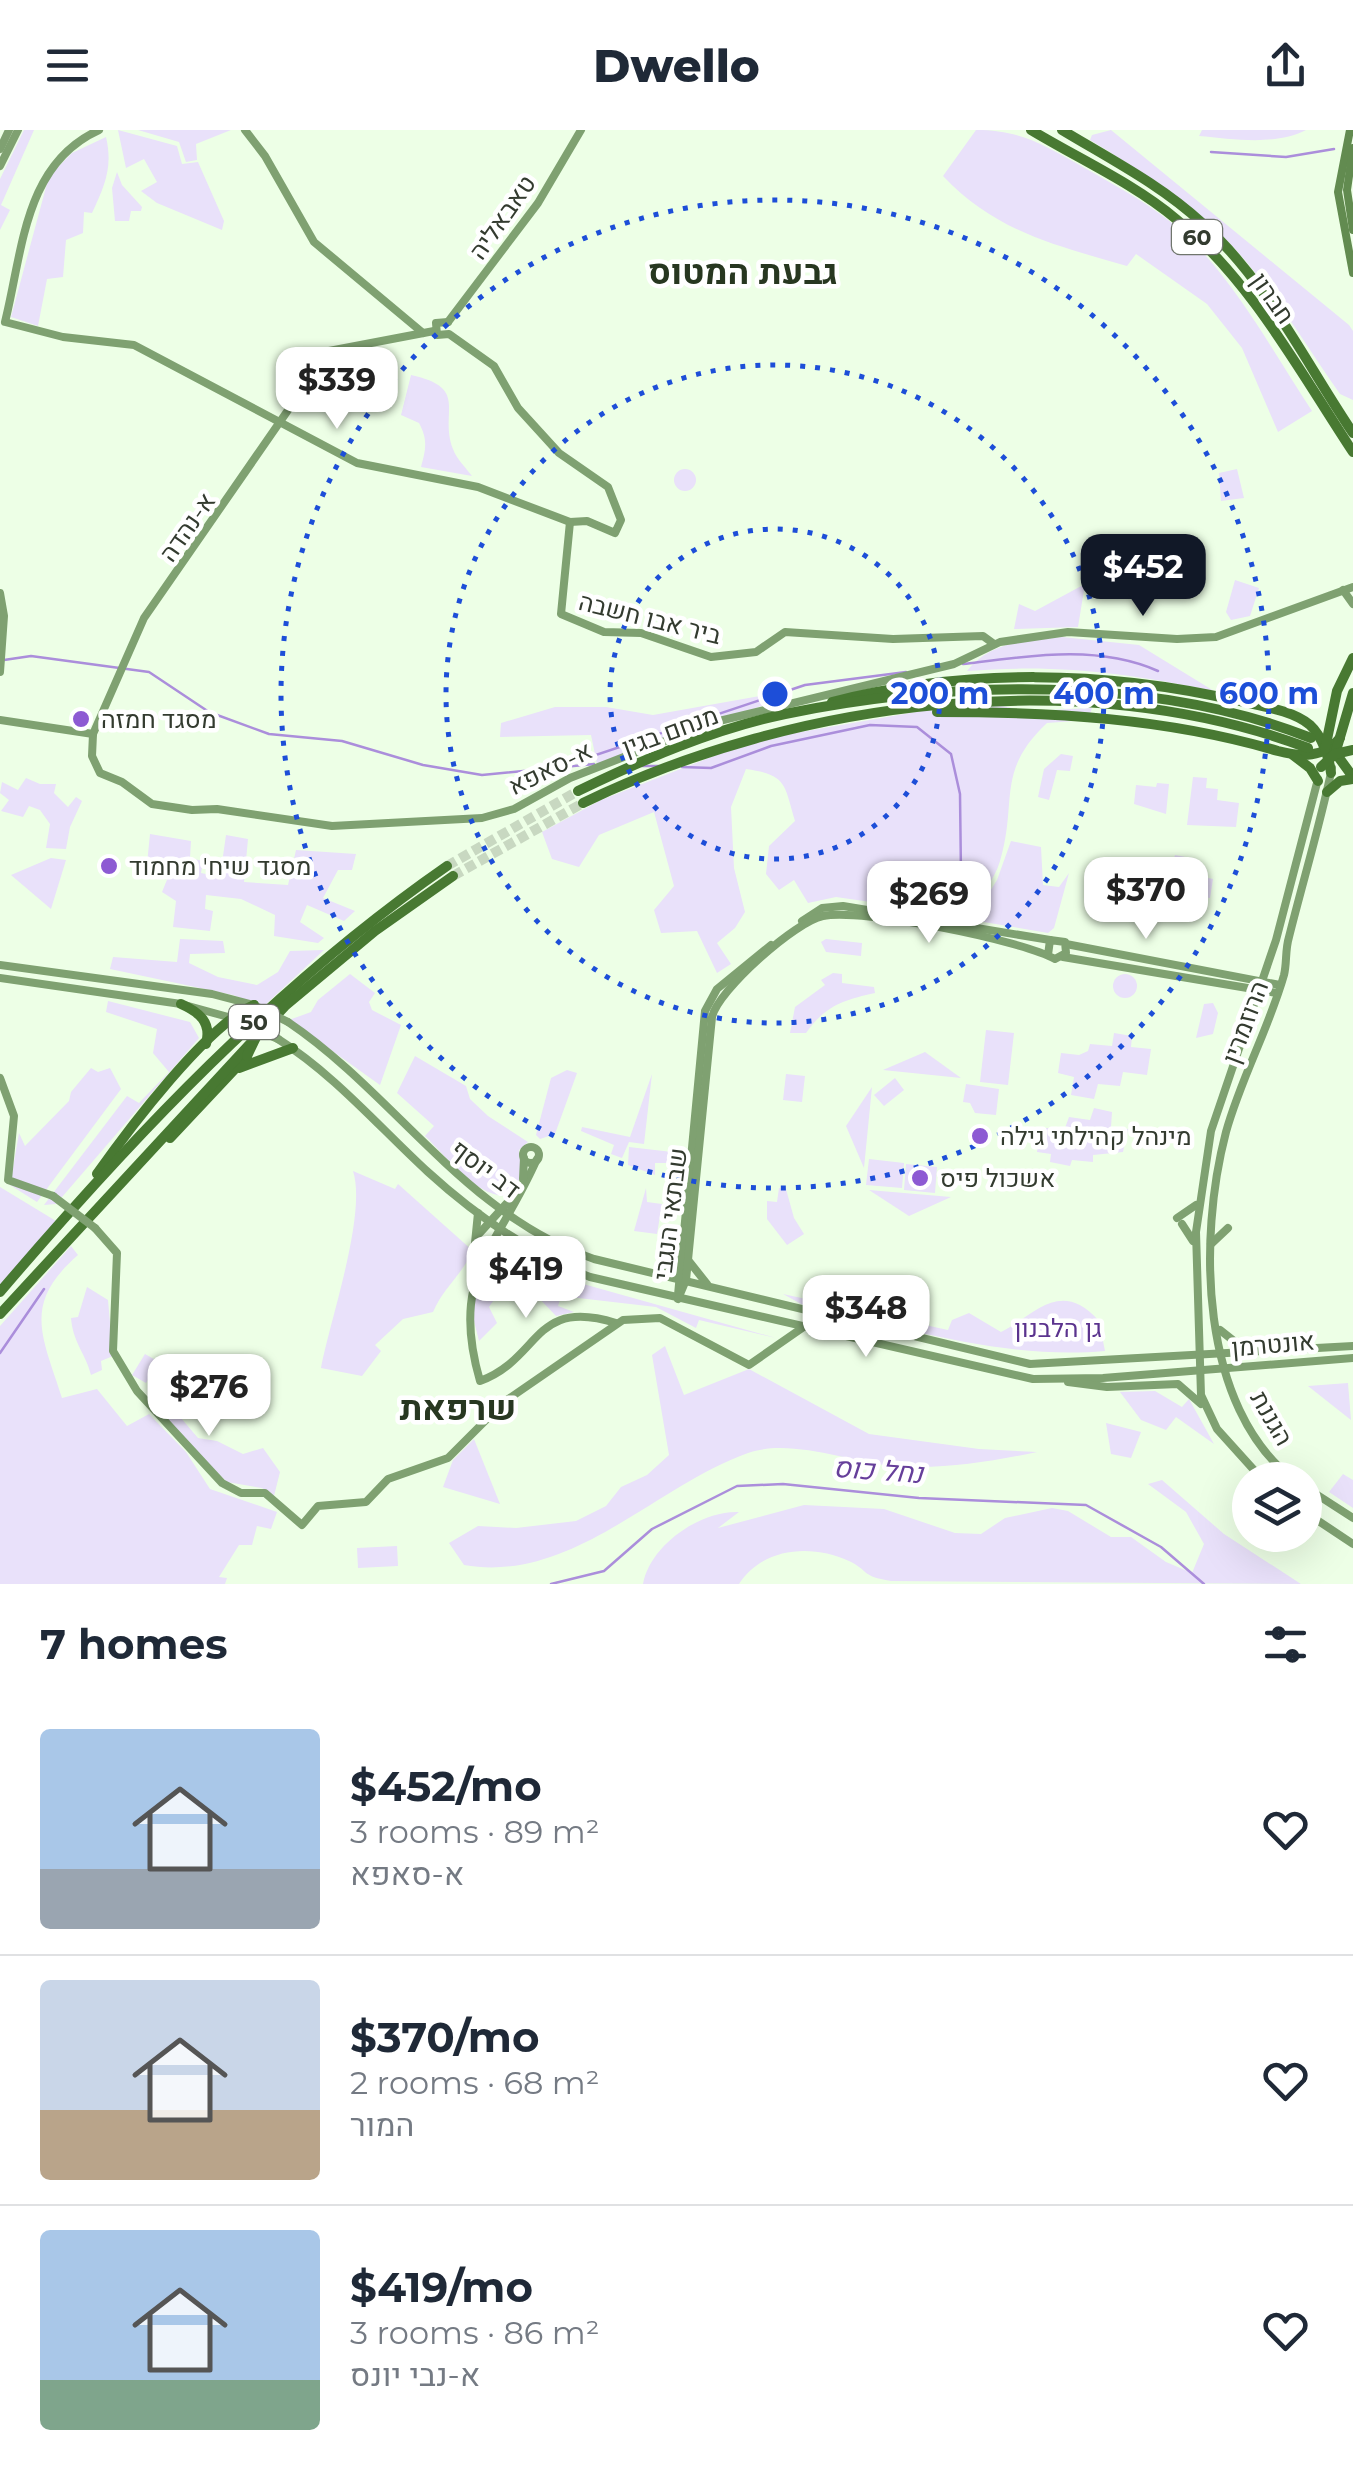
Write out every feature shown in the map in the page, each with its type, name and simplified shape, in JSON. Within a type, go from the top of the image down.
[{"type":"highway","name":"חברון","points":[[1031,130],[1138,192],[1199,238],[1243,288],[1348,428]]},
{"type":"highway","name":"חברון","points":[[1062,130],[1161,190],[1204,224],[1260,290],[1333,400],[1348,428],[1353,452]]},
{"type":"highway","points":[[1333,400],[1353,409]]},
{"type":"highway","points":[[1303,720],[1323,714],[1335,699],[1353,658]]},
{"type":"highway","points":[[787,714],[899,688],[1059,677],[1171,687],[1303,720],[1353,778]]},
{"type":"highway","name":"מנחם בגין","points":[[578,791],[672,750],[787,714],[963,692],[1078,691],[1181,703],[1310,743],[1110,704],[980,702],[755,737],[656,770],[584,802]]},
{"type":"highway","name":"הרוזמרין","points":[[1330,755],[1349,725],[1353,692]]},
{"type":"highway","name":"הרוזמרין","points":[[1330,755],[1329,730],[1335,699]]},
{"type":"highway","points":[[902,712],[1127,719],[1210,732],[1292,755],[1330,755],[1353,750]]},
{"type":"highway","points":[[1292,755],[1310,768],[1318,782]]},
{"type":"highway","points":[[1327,792],[1340,780],[1353,778]]},
{"type":"highway","name":"50","points":[[0,1292],[79,1199],[310,968],[450,871],[285,1006],[92,1210],[0,1314]]},
{"type":"highway","points":[[181,1004],[206,1023],[206,1045]]},
{"type":"highway","points":[[79,1199],[153,1100],[230,1017],[254,1005],[258,1029],[247,1056],[92,1210]]},
{"type":"highway","points":[[234,1071],[293,1048]]},
{"type":"main road","points":[[1350,130],[1338,192],[1353,273]]},
{"type":"main road","points":[[1353,148],[1347,190],[1353,230]]},
{"type":"street","points":[[0,149],[9,130]]},
{"type":"street","points":[[0,166],[18,130]]},
{"type":"street","points":[[99,130],[70,145],[42,178],[5,322],[64,337],[134,345],[281,418],[358,462],[478,487],[570,522],[587,520],[615,532],[622,520],[608,488],[559,454],[518,408],[494,366],[450,334],[448,322],[438,321],[434,331]]},
{"type":"street","points":[[245,130],[314,242],[424,334],[434,331]]},
{"type":"street","name":"טאבאליה","points":[[448,322],[538,203],[580,130]]},
{"type":"street","points":[[434,331],[442,338],[450,334]]},
{"type":"street","name":"א-נהדה","points":[[92,734],[144,618],[233,495],[329,351],[424,334]]},
{"type":"street","name":"ביר אבו חשבה","points":[[570,522],[561,614],[604,632],[641,633],[710,657],[756,652],[785,632],[893,639],[983,636],[994,644]]},
{"type":"street","name":"א-סאפא","points":[[92,734],[92,756],[100,773],[159,807],[217,809],[332,826],[454,821],[514,809],[570,778],[711,723],[954,664],[994,644],[1057,632],[1216,637],[1353,587]]},
{"type":"street","points":[[1343,590],[1353,604]]},
{"type":"street","points":[[0,593],[4,616],[0,672]]},
{"type":"street","points":[[0,720],[92,734]]},
{"type":"street","name":"הרוזמרין","points":[[1197,1353],[1195,1246],[1211,1131],[1270,960],[1318,782],[1330,755]]},
{"type":"street","name":"הרוזמרין","points":[[1227,1368],[1210,1297],[1208,1253],[1226,1130],[1284,974],[1288,942],[1327,792],[1330,755]]},
{"type":"street","name":"שבתאי הנגבי","points":[[682,1280],[682,1243],[705,1011],[711,996],[726,981],[815,911],[829,906],[913,915],[1050,940],[1059,938],[1066,944],[1230,976],[1240,982]]},
{"type":"street","name":"שבתאי הנגבי","points":[[678,1299],[688,1258],[712,1017],[726,989],[809,922],[826,915],[926,927],[1034,947],[1048,955],[1240,982]]},
{"type":"street","points":[[1048,955],[1050,940]]},
{"type":"street","points":[[1063,957],[1066,944]]},
{"type":"street","points":[[1240,982],[1270,960]]},
{"type":"street","points":[[1220,962],[1230,976]]},
{"type":"street","name":"דב יוסף","points":[[0,964],[254,1005],[288,1022],[346,1064],[430,1152],[494,1202],[580,1254],[1014,1362],[1057,1364],[1222,1352]]},
{"type":"street","points":[[1284,974],[1293,988]]},
{"type":"street","name":"דב יוסף","points":[[0,978],[181,1004],[230,1017],[278,1039],[293,1048],[477,1212],[548,1258],[590,1277],[993,1372],[1059,1379],[1198,1371]]},
{"type":"street","points":[[1240,982],[1278,989]]},
{"type":"street","points":[[1240,982],[1250,998],[1250,1015]]},
{"type":"street","points":[[0,1078],[14,1116],[8,1180],[53,1196],[104,1236],[117,1253],[112,1350],[137,1391],[222,1483],[241,1493],[265,1494],[302,1524],[318,1506],[366,1502],[388,1480],[448,1458],[504,1402],[616,1323]]},
{"type":"street","points":[[477,1236],[508,1212],[537,1160],[538,1153],[532,1147],[525,1150],[526,1173],[508,1212],[502,1230],[480,1267],[467,1310],[480,1381],[501,1370],[552,1322],[584,1316],[616,1323],[660,1318],[748,1365],[805,1326]]},
{"type":"street","points":[[494,1202],[515,1196]]},
{"type":"street","points":[[1195,1246],[1179,1221],[1199,1201]]},
{"type":"street","points":[[477,1212],[480,1267]]},
{"type":"street","points":[[1208,1253],[1216,1235],[1228,1228]]},
{"type":"street","points":[[659,1274],[675,1263],[682,1243]]},
{"type":"street","points":[[477,1248],[490,1250]]},
{"type":"street","points":[[688,1258],[711,1286]]},
{"type":"street","points":[[584,1316],[593,1338]]},
{"type":"street","points":[[773,1319],[782,1329],[780,1343]]},
{"type":"street","points":[[1218,1328],[1248,1350]]},
{"type":"street","name":"אונטרמן","points":[[1222,1352],[1353,1346]]},
{"type":"street","points":[[1197,1353],[1227,1368]]},
{"type":"street","points":[[1197,1353],[1230,1382]]},
{"type":"street","name":"הגננת","points":[[1197,1353],[1206,1411],[1246,1462]]},
{"type":"street","name":"אונטרמן","points":[[1198,1371],[1353,1358]]},
{"type":"street","name":"הגננת","points":[[1227,1368],[1262,1449],[1275,1462]]},
{"type":"street","points":[[1059,1379],[1088,1386],[1178,1384],[1190,1390],[1206,1411]]},
{"type":"street","points":[[1322,1499],[1353,1518]]},
{"type":"street","points":[[1322,1523],[1353,1544]]},
{"type":"green space","points":[[24,130],[34,130],[1,205],[10,210],[0,230],[0,179]]},
{"type":"green space","points":[[118,130],[177,146],[182,164],[198,162],[224,221],[222,230],[157,203],[141,191],[157,182],[144,159],[126,168]]},
{"type":"green space","points":[[138,130],[231,130],[196,144],[197,160],[186,162],[179,142]]},
{"type":"green space","points":[[976,130],[1019,136],[1044,146],[1136,198],[1186,235],[1238,297],[1312,411],[1278,432],[1242,348],[1207,304],[1136,254],[1127,266],[1051,243],[1006,224],[963,195],[943,176]]},
{"type":"green space","points":[[1111,130],[1349,325],[1353,331],[1353,400],[1340,394],[1277,302],[1224,237],[1163,187],[1090,140],[1092,135]]},
{"type":"green space","points":[[1202,130],[1306,130],[1281,138],[1254,140],[1199,136]]},
{"type":"green space","points":[[106,137],[109,158],[104,185],[92,213],[84,212],[83,233],[66,240],[63,277],[47,279],[38,326],[11,317],[49,176],[72,153]]},
{"type":"green space","points":[[117,172],[122,185],[142,207],[141,211],[131,211],[129,221],[115,221],[112,188]]},
{"type":"green space","points":[[411,375],[429,380],[447,394],[453,449],[472,476],[421,467],[425,445],[422,429],[419,423],[401,415]]},
{"type":"green space","points":[[685,469],[693,472],[693,488],[685,491],[677,488],[674,480],[677,472]]},
{"type":"green space","points":[[1237,469],[1244,498],[1221,501],[1219,473]]},
{"type":"green space","points":[[1235,580],[1259,588],[1250,616],[1231,620],[1226,612]]},
{"type":"green space","points":[[1085,584],[1078,627],[1014,629],[1019,604],[1035,611]]},
{"type":"green space","points":[[1062,637],[1139,645],[1214,691],[1092,672],[967,671],[998,648]]},
{"type":"green space","points":[[765,695],[781,699],[597,764],[591,735],[500,737],[501,723],[555,707],[606,707],[653,715]]},
{"type":"green space","points":[[979,701],[1027,711],[1092,708],[1088,720],[1047,723],[1020,757],[998,868],[968,916],[836,897],[808,903],[794,880],[779,890],[766,874],[769,846],[795,821],[782,783],[769,774],[746,769],[731,807],[734,868],[745,912],[735,928],[717,943],[731,964],[717,973],[697,931],[661,933],[654,910],[674,886],[654,812],[599,835],[579,867],[552,859],[542,832],[601,800],[755,740]]},
{"type":"green space","points":[[1061,754],[1073,756],[1070,771],[1057,770],[1049,800],[1038,797],[1044,769]]},
{"type":"green space","points":[[1193,777],[1207,778],[1206,788],[1218,789],[1217,800],[1239,803],[1236,827],[1187,825]]},
{"type":"green space","points":[[26,778],[40,784],[56,784],[54,793],[68,807],[76,797],[82,801],[70,827],[66,849],[46,848],[50,824],[40,810],[29,806],[23,817],[1,811],[9,800],[0,793],[2,782],[18,790]]},
{"type":"green space","points":[[1157,783],[1169,784],[1166,814],[1134,804],[1136,785],[1156,787]]},
{"type":"green space","points":[[150,834],[191,841],[190,858],[203,861],[201,873],[220,877],[226,835],[248,839],[244,882],[288,885],[296,850],[356,854],[352,870],[338,870],[323,898],[355,911],[344,921],[307,905],[300,922],[324,938],[318,943],[274,936],[275,915],[241,899],[206,895],[205,909],[213,911],[210,931],[173,927],[176,901],[162,892],[171,870],[147,864]]},
{"type":"green space","points":[[1011,841],[1041,847],[1043,885],[1059,887],[1069,873],[1054,928],[1048,933],[972,920],[997,880]]},
{"type":"green space","points":[[1175,855],[1196,859],[1194,875],[1213,879],[1210,898],[1194,895],[1192,902],[1180,900],[1179,905],[1129,897],[1130,889],[1113,886],[1116,864],[1141,864],[1143,857],[1173,862]]},
{"type":"green space","points":[[51,858],[66,860],[51,909],[11,875]]},
{"type":"green space","points":[[180,939],[223,941],[225,953],[190,954],[189,963],[218,977],[257,985],[278,972],[290,951],[324,950],[264,1006],[233,995],[110,969],[113,957],[177,962]]},
{"type":"green space","points":[[826,939],[862,943],[861,956],[826,952],[821,942]]},
{"type":"green space","points":[[833,973],[842,974],[842,983],[874,987],[875,993],[836,1005],[806,1033],[790,1033],[795,1007],[825,985],[821,980]]},
{"type":"green space","points":[[350,974],[375,993],[369,1002],[372,1010],[401,1025],[380,1085],[289,1020],[311,1012],[318,1000]]},
{"type":"green space","points":[[1125,974],[1137,986],[1125,998],[1113,986]]},
{"type":"green space","points":[[108,1001],[190,1022],[199,1038],[56,1204],[44,1205],[127,1096],[139,1103],[169,1072],[153,1053],[157,1029],[106,1012]]},
{"type":"green space","points":[[1213,1003],[1218,1013],[1213,1034],[1196,1038],[1204,1004]]},
{"type":"green space","points":[[986,1030],[1014,1033],[1008,1085],[980,1082]]},
{"type":"green space","points":[[1114,1033],[1132,1036],[1131,1047],[1151,1049],[1147,1075],[1123,1072],[1120,1086],[1098,1084],[1094,1099],[1071,1095],[1074,1077],[1058,1073],[1061,1053],[1079,1055],[1088,1051],[1090,1044],[1112,1046]]},
{"type":"green space","points":[[925,1052],[961,1078],[883,1070]]},
{"type":"green space","points":[[415,1056],[466,1086],[470,1099],[488,1116],[528,1142],[519,1150],[522,1175],[510,1195],[499,1195],[475,1184],[425,1136],[434,1126],[397,1093]]},
{"type":"green space","points":[[91,1068],[98,1072],[110,1068],[121,1089],[37,1202],[10,1185],[19,1133],[25,1146],[69,1101],[71,1092]]},
{"type":"green space","points":[[567,1070],[577,1073],[555,1134],[540,1139],[536,1135],[551,1078]]},
{"type":"green space","points":[[652,1074],[644,1144],[629,1142],[622,1158],[611,1154],[614,1145],[581,1131],[582,1127],[630,1137]]},
{"type":"green space","points":[[786,1074],[805,1076],[802,1102],[783,1100]]},
{"type":"green space","points":[[895,1078],[904,1090],[884,1106],[874,1095]]},
{"type":"green space","points":[[966,1084],[999,1089],[996,1115],[975,1113],[970,1103],[963,1102]]},
{"type":"green space","points":[[872,1087],[864,1168],[846,1126]]},
{"type":"green space","points":[[1094,1108],[1112,1112],[1111,1127],[1128,1129],[1123,1152],[1093,1155],[1093,1162],[1072,1160],[1070,1166],[1050,1162],[1051,1154],[1037,1152],[1040,1128],[1065,1128],[1069,1117],[1090,1120]]},
{"type":"green space","points":[[629,1147],[672,1152],[670,1163],[655,1163],[655,1175],[628,1165]]},
{"type":"green space","points":[[869,1159],[904,1163],[902,1188],[866,1185]]},
{"type":"green space","name":"אשכול פיס","points":[[906,1164],[937,1167],[935,1193],[904,1190]]},
{"type":"green space","points":[[353,1171],[395,1189],[398,1184],[473,1251],[433,1312],[403,1319],[375,1345],[381,1351],[362,1376],[321,1368],[351,1240],[356,1190]]},
{"type":"green space","points":[[0,1187],[56,1221],[0,1285]]},
{"type":"green space","points":[[646,1188],[647,1202],[662,1204],[657,1234],[634,1231]]},
{"type":"green space","points":[[779,1188],[786,1189],[794,1218],[804,1234],[787,1245],[767,1219],[767,1201],[777,1202]]},
{"type":"green space","points":[[869,1190],[951,1197],[909,1216]]},
{"type":"green space","points":[[500,1242],[569,1280],[776,1338],[699,1320],[696,1328],[656,1307],[561,1296],[558,1306],[574,1312],[556,1316],[516,1274],[509,1280],[487,1263]]},
{"type":"green space","points":[[71,1246],[78,1255],[49,1289],[42,1321],[62,1398],[97,1389],[127,1426],[149,1414],[186,1452],[210,1489],[277,1512],[271,1529],[257,1526],[252,1545],[239,1545],[219,1577],[227,1578],[225,1584],[0,1584],[0,1326]]},
{"type":"green space","points":[[477,1280],[500,1291],[489,1307],[497,1323],[479,1341],[473,1317]]},
{"type":"green space","points":[[87,1287],[108,1300],[113,1356],[101,1361],[102,1370],[91,1375],[71,1318],[78,1317]]},
{"type":"green space","name":"גן הלבנון","points":[[783,1294],[948,1330],[952,1320],[969,1313],[1001,1332],[1048,1304],[1072,1302],[1099,1321],[1105,1351],[1029,1351],[953,1340],[803,1305]]},
{"type":"green space","points":[[665,1346],[684,1395],[749,1369],[869,1434],[979,1449],[1037,1452],[965,1464],[910,1467],[801,1449],[765,1449],[713,1468],[576,1547],[540,1560],[503,1567],[464,1565],[449,1543],[478,1526],[516,1528],[576,1521],[606,1506],[621,1487],[647,1475],[669,1455],[652,1355]]},
{"type":"green space","points":[[145,1354],[159,1362],[146,1383],[132,1375]]},
{"type":"green space","points":[[1348,1383],[1351,1420],[1308,1386]]},
{"type":"green space","points":[[170,1390],[181,1418],[198,1438],[217,1441],[243,1454],[263,1448],[280,1472],[274,1496],[262,1488],[227,1482],[154,1412]]},
{"type":"green space","points":[[1155,1391],[1182,1407],[1189,1399],[1214,1444],[1176,1417],[1166,1430],[1141,1420],[1120,1392]]},
{"type":"green space","points":[[1106,1423],[1141,1432],[1131,1458],[1111,1454]]},
{"type":"green space","points":[[474,1439],[500,1504],[443,1487],[453,1460]]},
{"type":"green space","points":[[1343,1474],[1353,1480],[1353,1508],[1329,1492]]},
{"type":"green space","points":[[1162,1480],[1232,1539],[1232,1552],[1252,1552],[1301,1584],[891,1581],[870,1575],[835,1556],[804,1551],[761,1562],[739,1584],[643,1584],[666,1544],[694,1524],[739,1512],[718,1528],[804,1505],[884,1509],[955,1533],[981,1534],[1005,1518],[1052,1508],[1068,1511],[1111,1537],[1131,1537],[1166,1562],[1192,1573],[1204,1544],[1186,1512],[1148,1484]]},
{"type":"green space","points":[[397,1546],[398,1566],[358,1568],[357,1548]]},
{"type":"waterway","points":[[1211,152],[1286,157],[1334,149]]},
{"type":"waterway","points":[[963,664],[1062,654],[1111,657],[1158,671]]},
{"type":"waterway","points":[[4,660],[31,656],[149,672],[209,712],[269,734],[342,741],[423,765],[482,775],[594,764]]},
{"type":"waterway","points":[[572,763],[805,685],[906,672]]},
{"type":"waterway","points":[[682,767],[711,768],[771,746],[870,725],[917,727],[951,754],[960,794],[961,876]]},
{"type":"waterway","points":[[642,766],[659,766]]},
{"type":"waterway","points":[[0,1353],[44,1289]]},
{"type":"waterway","name":"נחל כוס","points":[[551,1584],[604,1571],[652,1529],[737,1486],[783,1484],[919,1498],[1086,1505],[1161,1547],[1204,1584]]},
{"type":"tunnel","points":[[447,866],[578,791]]},
{"type":"tunnel","points":[[453,876],[583,803]]},
{"type":"place","name":"מסגד חמזה","points":[[81,719]]},
{"type":"place","name":"מסגד שיח' מחמוד","points":[[109,866]]},
{"type":"place","name":"מינהל קהילתי גילה","points":[[980,1136]]},
{"type":"place","name":"אשכול פיס","points":[[920,1178]]},
{"type":"district","name":"גבעת המטוס","points":[[743,272]]},
{"type":"district","name":"שרפאת","points":[[458,1408]]}]
